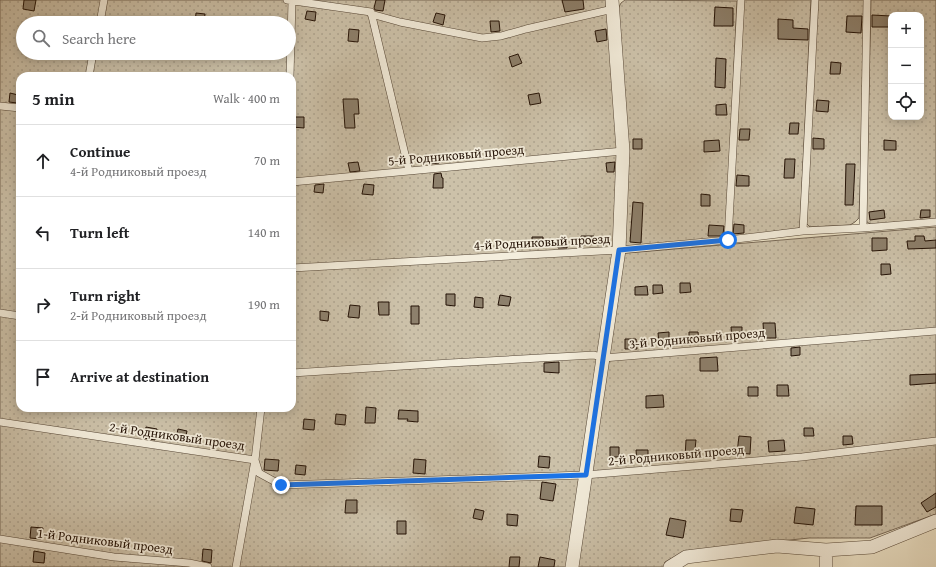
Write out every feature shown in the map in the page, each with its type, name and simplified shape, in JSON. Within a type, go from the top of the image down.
[{"type":"street","points":[[572,567],[619,250],[623,151],[612,4]]},
{"type":"street","points":[[670,567],[686,557],[777,546],[826,550],[872,547],[936,521]]},
{"type":"street","points":[[826,550],[826,567]]},
{"type":"lane","points":[[101,16],[104,0]]},
{"type":"lane","points":[[290,16],[290,0],[370,12],[371,14],[400,22],[482,38],[501,36],[612,4]]},
{"type":"lane","points":[[728,240],[741,0]]},
{"type":"lane","points":[[803,231],[815,0]]},
{"type":"lane","points":[[863,228],[867,0]]},
{"type":"lane","points":[[371,14],[409,171]]},
{"type":"lane","points":[[90,72],[92,60]]},
{"type":"lane","points":[[290,60],[290,72]]},
{"type":"lane","points":[[0,106],[16,108]]},
{"type":"lane","name":"5-й Родниковый проезд","points":[[296,182],[623,151]]},
{"type":"lane","name":"4-й Родниковый проезд","points":[[296,268],[619,250],[728,240],[803,231],[936,222]]},
{"type":"lane","points":[[0,314],[16,316]]},
{"type":"lane","name":"3-й Родниковый проезд","points":[[296,373],[594,355],[603,358],[936,330]]},
{"type":"lane","points":[[236,567],[255,460],[261,412]]},
{"type":"lane","name":"2-й Родниковый проезд","points":[[0,422],[255,460],[259,473],[281,485],[586,475],[802,457],[936,441]]},
{"type":"lane","name":"1-й Родниковый проезд","points":[[0,539],[114,557],[188,563],[208,567]]},
{"type":"shaded area","points":[[0,0],[608,0],[621,152],[615,254],[936,227],[936,514],[870,538],[809,538],[686,551],[665,562],[664,567],[0,567]]},
{"type":"shaded area","points":[[625,0],[737,1],[726,238],[724,239],[624,246],[618,9],[621,3]]},
{"type":"shaded area","points":[[744,0],[811,0],[800,227],[797,229],[733,237],[731,233]]},
{"type":"shaded area","points":[[817,0],[865,0],[859,218],[850,225],[810,227],[806,223]]},
{"type":"shaded area","points":[[871,0],[936,0],[936,220],[872,225],[867,222]]},
{"type":"building","points":[[24,0],[36,0],[34,11],[23,9]]},
{"type":"building","points":[[376,0],[385,0],[383,11],[375,10]]},
{"type":"building","points":[[562,0],[583,0],[584,9],[565,12]]},
{"type":"building","points":[[715,7],[733,8],[733,26],[714,26]]},
{"type":"building","points":[[307,11],[316,12],[315,21],[305,19]]},
{"type":"building","points":[[196,13],[205,14],[205,16],[196,16]]},
{"type":"building","points":[[436,13],[445,15],[443,25],[433,22]]},
{"type":"building","points":[[872,15],[888,16],[888,27],[872,27]]},
{"type":"building","points":[[847,16],[862,16],[861,33],[846,32]]},
{"type":"building","points":[[778,19],[793,20],[793,28],[808,29],[808,40],[778,39]]},
{"type":"building","points":[[490,21],[499,21],[500,31],[491,32]]},
{"type":"building","points":[[349,29],[359,30],[358,42],[348,41]]},
{"type":"building","points":[[606,29],[607,40],[597,42],[595,31]]},
{"type":"building","points":[[518,54],[522,63],[512,67],[509,57]]},
{"type":"building","points":[[716,58],[726,59],[725,88],[715,87]]},
{"type":"building","points":[[831,62],[841,63],[840,74],[830,74]]},
{"type":"building","points":[[10,93],[16,94],[16,103],[9,102]]},
{"type":"building","points":[[539,93],[541,103],[530,105],[528,95]]},
{"type":"building","points":[[343,99],[358,99],[359,114],[354,114],[355,128],[345,128]]},
{"type":"building","points":[[817,100],[829,101],[828,112],[816,111]]},
{"type":"building","points":[[726,104],[727,115],[716,115],[716,105]]},
{"type":"building","points":[[296,117],[304,117],[304,128],[296,127]]},
{"type":"building","points":[[790,123],[799,123],[798,134],[789,134]]},
{"type":"building","points":[[740,129],[750,129],[749,140],[739,140]]},
{"type":"building","points":[[813,138],[824,139],[824,149],[813,149]]},
{"type":"building","points":[[633,139],[642,139],[642,149],[633,149]]},
{"type":"building","points":[[719,140],[720,151],[704,152],[704,141]]},
{"type":"building","points":[[884,140],[896,141],[896,150],[884,150]]},
{"type":"building","points":[[438,154],[439,163],[428,164],[427,156]]},
{"type":"building","points":[[785,159],[795,159],[794,178],[784,178]]},
{"type":"building","points":[[358,162],[360,171],[350,172],[348,163]]},
{"type":"building","points":[[615,162],[614,172],[607,172],[606,163]]},
{"type":"building","points":[[846,164],[855,164],[853,205],[845,205]]},
{"type":"building","points":[[441,173],[443,178],[443,188],[433,188],[434,174]]},
{"type":"building","points":[[737,175],[749,176],[749,186],[736,186]]},
{"type":"building","points":[[324,184],[323,193],[314,192],[315,185]]},
{"type":"building","points":[[364,184],[374,185],[373,195],[362,194]]},
{"type":"building","points":[[701,194],[710,195],[710,206],[701,206]]},
{"type":"building","points":[[633,202],[643,203],[641,243],[630,242]]},
{"type":"building","points":[[884,210],[885,218],[870,220],[869,212]]},
{"type":"building","points":[[921,210],[930,210],[930,217],[920,218]]},
{"type":"building","points":[[734,224],[744,225],[744,233],[733,234]]},
{"type":"building","points":[[709,225],[724,226],[722,236],[708,236]]},
{"type":"building","points":[[581,236],[594,236],[594,244],[581,245]]},
{"type":"building","points":[[915,236],[924,236],[925,241],[936,240],[936,248],[908,249],[907,241],[915,241]]},
{"type":"building","points":[[532,237],[543,237],[543,246],[532,246]]},
{"type":"building","points":[[872,238],[887,238],[887,250],[872,251]]},
{"type":"building","points":[[558,239],[567,239],[567,248],[558,248]]},
{"type":"building","points":[[881,264],[890,264],[891,274],[881,275]]},
{"type":"building","points":[[680,283],[690,283],[691,292],[680,293]]},
{"type":"building","points":[[653,285],[662,285],[663,293],[653,294]]},
{"type":"building","points":[[647,286],[648,295],[635,295],[635,287]]},
{"type":"building","points":[[446,294],[455,294],[455,306],[446,305]]},
{"type":"building","points":[[500,295],[511,297],[509,306],[498,305]]},
{"type":"building","points":[[475,297],[483,298],[483,308],[474,307]]},
{"type":"building","points":[[378,302],[389,302],[389,315],[379,315]]},
{"type":"building","points":[[350,305],[360,306],[359,318],[348,317]]},
{"type":"building","points":[[411,306],[419,306],[419,324],[411,324]]},
{"type":"building","points":[[320,311],[329,312],[328,321],[320,320]]},
{"type":"building","points":[[763,323],[775,323],[776,338],[764,338]]},
{"type":"building","points":[[731,327],[742,327],[742,339],[732,339]]},
{"type":"building","points":[[669,332],[669,344],[659,344],[658,333]]},
{"type":"building","points":[[689,332],[698,332],[699,342],[689,343]]},
{"type":"building","points":[[625,339],[636,339],[637,349],[625,349]]},
{"type":"building","points":[[800,347],[800,355],[791,356],[791,348]]},
{"type":"building","points":[[717,357],[718,371],[700,371],[700,358]]},
{"type":"building","points":[[559,362],[559,373],[544,372],[544,363]]},
{"type":"building","points":[[936,374],[936,383],[910,385],[910,375]]},
{"type":"building","points":[[777,385],[788,385],[789,396],[777,396]]},
{"type":"building","points":[[748,387],[758,387],[758,396],[748,396]]},
{"type":"building","points":[[663,395],[664,407],[646,408],[646,396]]},
{"type":"building","points":[[366,407],[376,408],[375,423],[365,423]]},
{"type":"building","points":[[399,410],[418,411],[418,422],[407,421],[408,419],[398,419]]},
{"type":"building","points":[[336,414],[346,415],[345,425],[335,424]]},
{"type":"building","points":[[304,419],[315,420],[314,430],[303,429]]},
{"type":"building","points":[[146,427],[157,429],[155,440],[144,438]]},
{"type":"building","points":[[804,428],[813,428],[814,436],[804,436]]},
{"type":"building","points":[[178,429],[187,431],[185,440],[176,438]]},
{"type":"building","points":[[739,436],[751,437],[750,454],[737,453]]},
{"type":"building","points":[[843,436],[852,436],[853,444],[843,445]]},
{"type":"building","points":[[686,440],[696,440],[694,459],[685,458]]},
{"type":"building","points":[[784,440],[785,451],[769,452],[768,441]]},
{"type":"building","points":[[610,447],[619,447],[619,457],[610,457]]},
{"type":"building","points":[[636,450],[648,450],[648,462],[637,462]]},
{"type":"building","points":[[539,456],[550,457],[549,468],[538,467]]},
{"type":"building","points":[[265,459],[279,460],[278,471],[264,470]]},
{"type":"building","points":[[414,459],[426,460],[425,474],[413,473]]},
{"type":"building","points":[[296,465],[306,466],[305,475],[295,474]]},
{"type":"building","points":[[542,482],[556,484],[553,501],[540,499]]},
{"type":"building","points":[[936,493],[936,507],[927,512],[921,503]]},
{"type":"building","points":[[346,500],[357,500],[357,513],[345,513]]},
{"type":"building","points":[[856,506],[882,506],[882,525],[855,525]]},
{"type":"building","points":[[796,507],[815,509],[813,525],[794,523]]},
{"type":"building","points":[[475,509],[484,511],[482,520],[473,518]]},
{"type":"building","points":[[731,509],[743,510],[741,522],[730,521]]},
{"type":"building","points":[[507,514],[518,515],[517,526],[507,525]]},
{"type":"building","points":[[670,518],[686,521],[683,538],[666,535]]},
{"type":"building","points":[[397,521],[406,521],[406,534],[397,534]]},
{"type":"building","points":[[31,527],[43,528],[41,539],[30,538]]},
{"type":"building","points":[[203,549],[212,550],[211,563],[202,561]]},
{"type":"building","points":[[34,551],[45,553],[44,563],[33,562]]},
{"type":"building","points":[[510,557],[520,557],[519,567],[509,567]]},
{"type":"building","points":[[540,557],[555,560],[554,567],[538,567]]},
{"type":"route","points":[[281,485],[586,475],[619,250],[728,240]]}]
